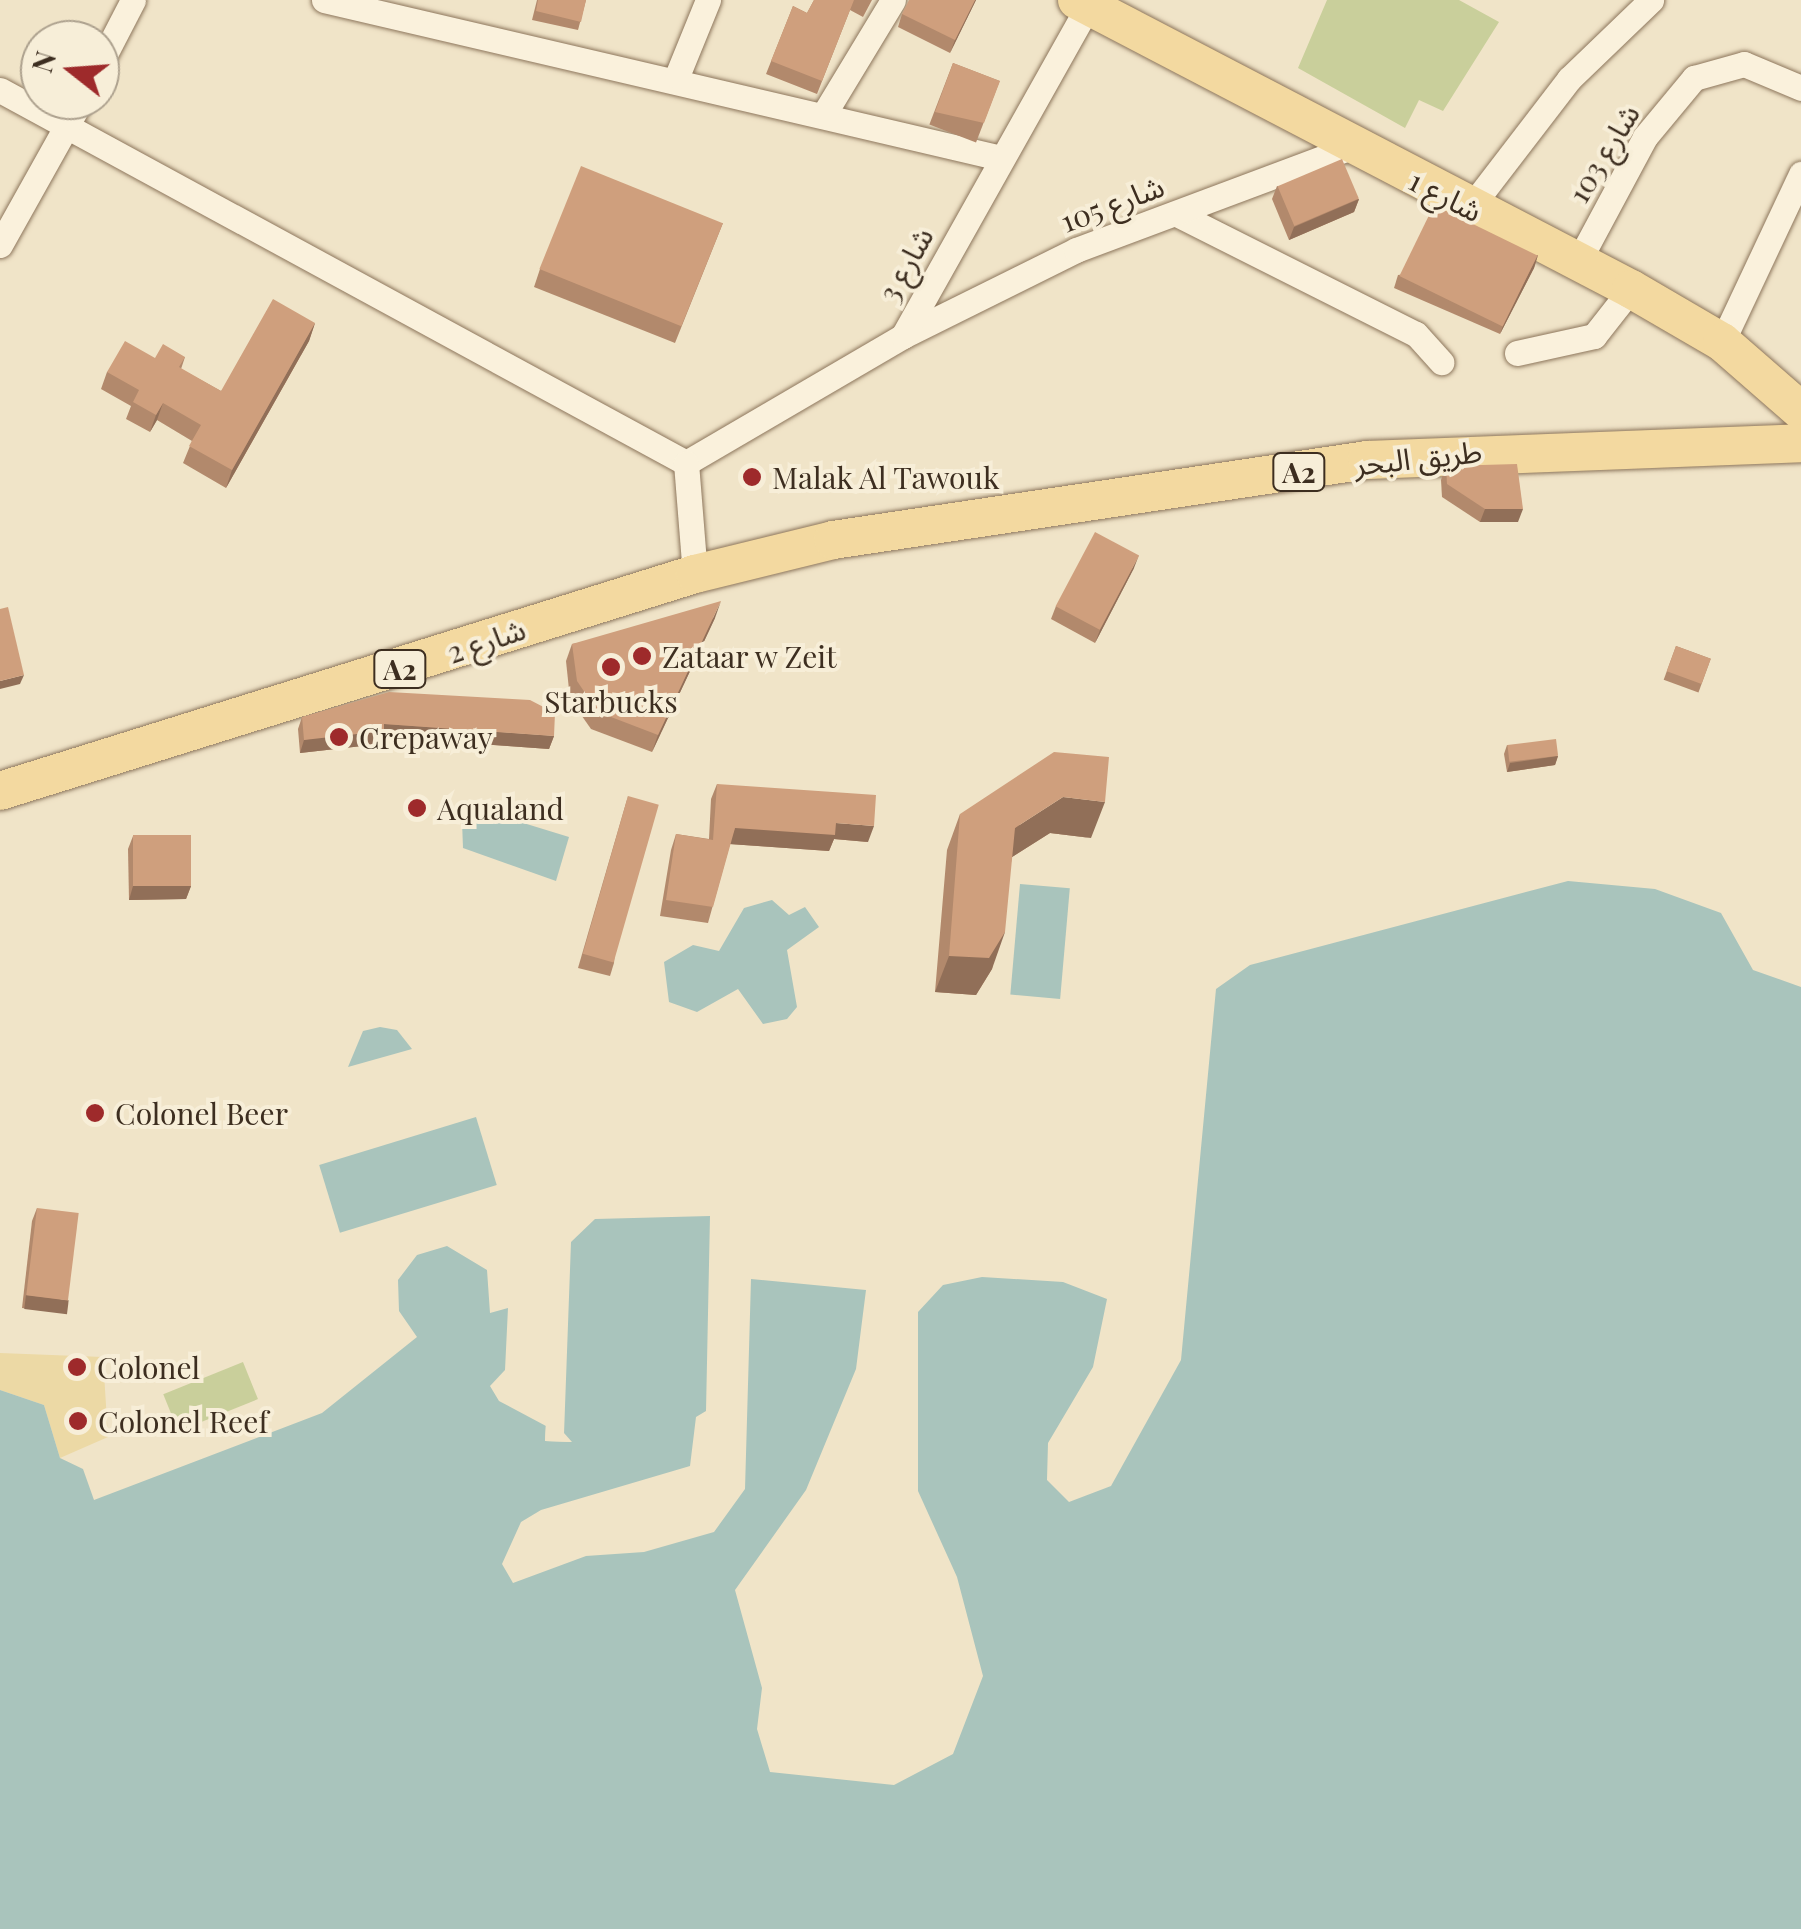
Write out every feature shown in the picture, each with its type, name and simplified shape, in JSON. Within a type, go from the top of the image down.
[{"type":"main road","name":"شارع 1","points":[[1083,3],[1352,147],[1631,289],[1722,342],[1801,413]]},
{"type":"main road","name":"A2","points":[[1801,413],[1801,443]]},
{"type":"main road","name":"طريق البحر","points":[[801,546],[1367,460],[1801,443]]},
{"type":"main road","name":"شارع 2","points":[[0,791],[695,574],[801,546]]},
{"type":"street","points":[[120,25],[133,0]]},
{"type":"street","points":[[324,0],[677,76],[1001,158]]},
{"type":"street","points":[[677,76],[708,0]]},
{"type":"street","points":[[824,114],[893,0]]},
{"type":"street","points":[[1470,208],[1570,79],[1650,0]]},
{"type":"street","name":"شارع 3","points":[[686,463],[903,336],[1083,3]]},
{"type":"street","name":"شارع 103","points":[[1578,262],[1645,137],[1694,78],[1744,64],[1801,88]]},
{"type":"street","points":[[0,90],[65,129],[686,463],[695,574]]},
{"type":"street","points":[[0,245],[70,120]]},
{"type":"street","name":"شارع 105","points":[[903,336],[1076,250],[1352,147]]},
{"type":"street","points":[[1722,342],[1801,174]]},
{"type":"street","points":[[1176,214],[1416,334],[1442,362]]},
{"type":"street","points":[[1517,353],[1594,336],[1631,289]]},
{"type":"green space","points":[[1327,0],[1459,0],[1499,22],[1443,111],[1419,100],[1405,128],[1298,68]]},
{"type":"green space","points":[[243,1362],[258,1399],[178,1431],[163,1394]]},
{"type":"sand","name":"Colonel Reef","points":[[0,1353],[103,1357],[108,1437],[60,1458],[44,1405],[0,1390]]},
{"type":"water","points":[[484,811],[569,837],[556,881],[463,848],[462,821]]},
{"type":"water","points":[[1568,881],[1655,889],[1721,913],[1753,970],[1801,987],[1801,1929],[0,1929],[0,1390],[44,1405],[60,1458],[83,1469],[94,1500],[322,1413],[417,1337],[399,1311],[398,1280],[417,1255],[447,1246],[487,1270],[490,1313],[508,1308],[505,1370],[490,1386],[499,1401],[546,1426],[545,1441],[571,1442],[564,1434],[571,1242],[595,1219],[710,1216],[706,1411],[696,1417],[690,1466],[541,1510],[521,1522],[502,1564],[513,1583],[586,1556],[644,1552],[714,1532],[745,1489],[751,1279],[866,1290],[856,1369],[806,1490],[735,1590],[762,1688],[757,1729],[770,1772],[894,1785],[953,1754],[983,1676],[957,1577],[918,1491],[918,1312],[943,1285],[982,1277],[1063,1282],[1107,1299],[1093,1367],[1048,1443],[1047,1480],[1069,1502],[1111,1486],[1181,1360],[1216,989],[1250,965]]},
{"type":"water","points":[[1020,884],[1070,888],[1060,999],[1010,995]]},
{"type":"water","points":[[772,900],[789,915],[805,907],[819,927],[787,950],[797,1007],[787,1019],[763,1024],[738,989],[697,1012],[669,1002],[664,962],[693,945],[719,951],[744,908]]},
{"type":"water","points":[[380,1027],[397,1030],[412,1049],[348,1067],[363,1031]]},
{"type":"water","points":[[476,1117],[497,1185],[340,1233],[319,1165]]},
{"type":"pier","points":[[564,1288],[564,1433],[572,1442],[545,1441],[546,1420],[550,1437],[560,1437]]},
{"type":"building","points":[[538,0],[586,0],[581,22],[536,11]]},
{"type":"building","points":[[814,0],[854,0],[822,81],[771,61],[793,6],[807,13]]},
{"type":"building","points":[[909,0],[975,0],[955,40],[902,14]]},
{"type":"building","points":[[953,63],[1000,81],[984,123],[935,112]]},
{"type":"building","points":[[1342,159],[1359,199],[1294,226],[1278,186]]},
{"type":"building","points":[[581,166],[723,223],[681,326],[539,269]]},
{"type":"building","points":[[1434,205],[1537,255],[1503,326],[1399,276]]},
{"type":"building","points":[[273,299],[315,323],[232,470],[189,446],[201,425],[163,403],[156,415],[133,402],[139,390],[107,372],[125,341],[155,358],[163,344],[185,357],[179,367],[221,391]]},
{"type":"building","points":[[1517,464],[1523,509],[1485,509],[1447,484],[1446,466]]},
{"type":"building","points":[[1095,532],[1139,555],[1100,630],[1056,606]]},
{"type":"building","points":[[721,601],[658,735],[598,712],[577,681],[572,644]]},
{"type":"building","points":[[8,607],[24,675],[0,681],[0,609]]},
{"type":"building","points":[[1676,646],[1711,659],[1702,684],[1667,671]]},
{"type":"building","points":[[389,692],[530,700],[555,713],[554,736],[384,724],[384,731],[304,740],[302,717]]},
{"type":"building","points":[[1556,739],[1558,756],[1509,762],[1507,745]]},
{"type":"building","points":[[1054,752],[1109,757],[1105,802],[1063,797],[1015,828],[1005,932],[989,958],[949,956],[960,814]]},
{"type":"building","points":[[717,784],[876,795],[874,826],[836,823],[835,835],[735,828],[713,907],[666,900],[676,834],[713,840]]},
{"type":"building","points":[[628,796],[659,805],[614,962],[583,954]]},
{"type":"building","points":[[133,835],[191,835],[191,886],[133,886]]},
{"type":"building","points":[[37,1208],[79,1213],[68,1300],[26,1295]]},
{"type":"place","name":"Malak Al Tawouk","points":[[752,477]]},
{"type":"place","name":"Zataar w Zeit","points":[[642,656]]},
{"type":"place","name":"Starbucks","points":[[611,667]]},
{"type":"place","name":"Crepaway","points":[[339,737]]},
{"type":"place","name":"Aqualand","points":[[417,808]]},
{"type":"place","name":"Colonel Beer","points":[[95,1113]]},
{"type":"place","name":"Colonel","points":[[77,1367]]},
{"type":"place","name":"Colonel Reef","points":[[78,1421]]}]
